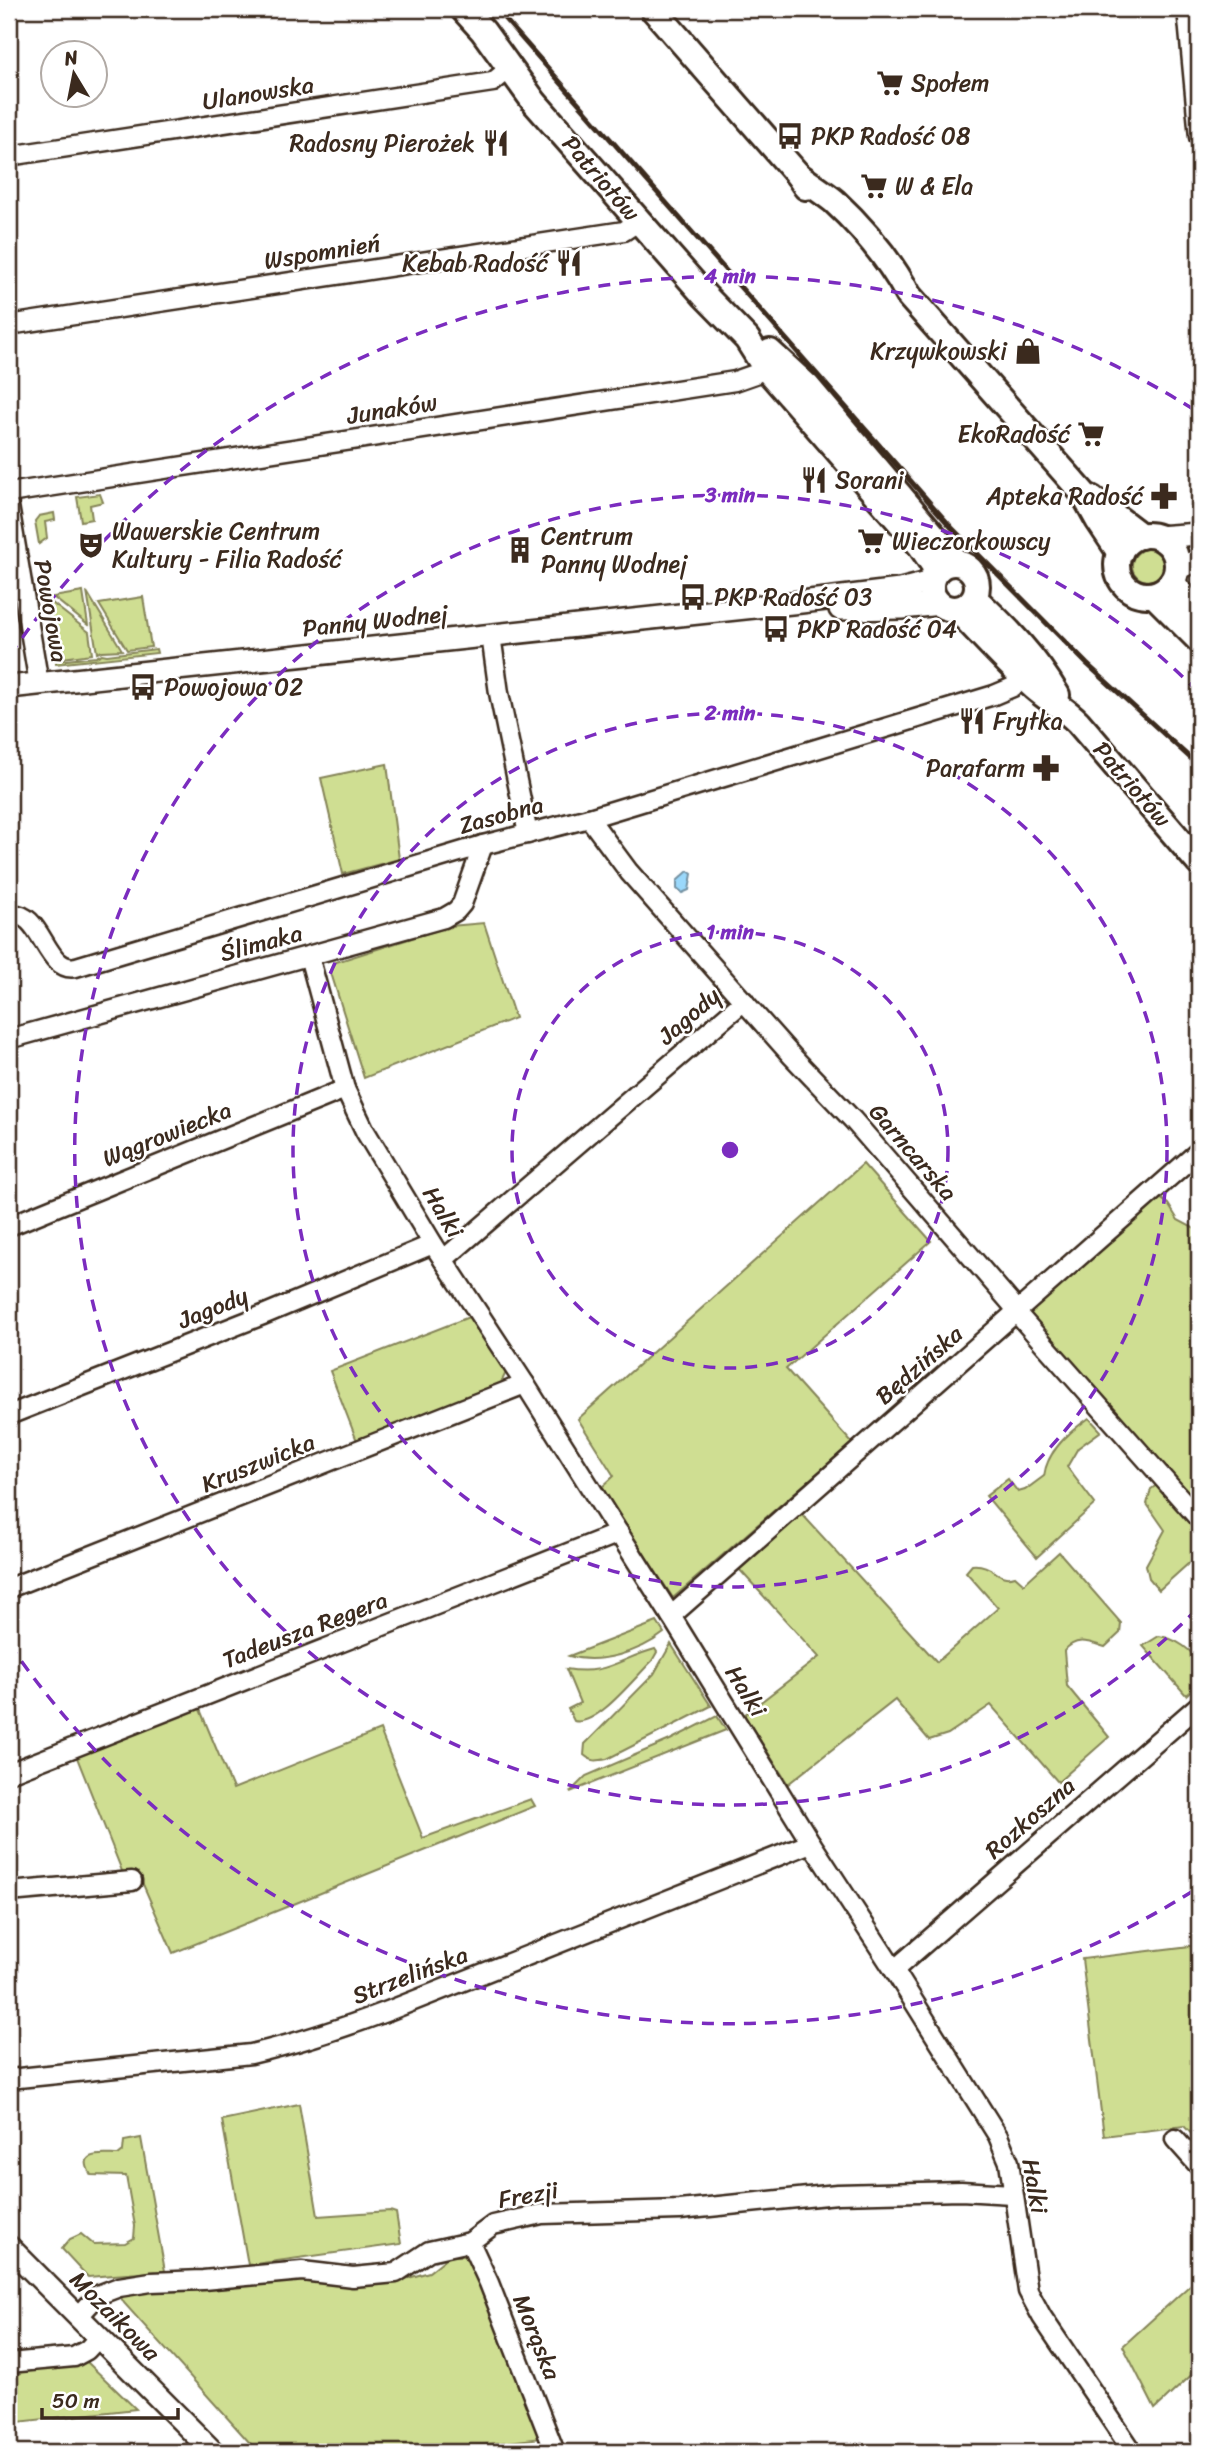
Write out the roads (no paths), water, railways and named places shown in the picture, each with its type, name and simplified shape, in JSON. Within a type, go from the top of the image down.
[{"type":"main road","name":"Patriotów","points":[[463,9],[483,31],[535,103],[639,221],[747,339],[770,361],[807,386],[949,588],[1022,676],[1038,691],[1063,707]]},
{"type":"main road","points":[[663,12],[798,176],[834,201],[867,237],[898,275],[909,296],[1052,455],[1083,493],[1120,553]]},
{"type":"main road","points":[[1083,493],[1149,536],[1171,546],[1176,557],[1176,576],[1199,640]]},
{"type":"main road","points":[[1149,536],[1126,544],[1120,553],[1118,572],[1124,584],[1136,593],[1176,576]]},
{"type":"main road","points":[[1176,576],[1199,617]]},
{"type":"main road","name":"Patriotów","points":[[949,588],[1009,630],[1047,678],[1063,707],[1199,863]]},
{"type":"street","points":[[1187,9],[1199,137]]},
{"type":"street","name":"Ulanowska","points":[[9,156],[493,82],[510,68]]},
{"type":"street","name":"Wspomnień","points":[[9,325],[624,231],[639,221]]},
{"type":"street","name":"Junaków","points":[[9,493],[735,381],[755,374],[770,361]]},
{"type":"street","name":"Powojowa","points":[[9,506],[39,684]]},
{"type":"street","points":[[1149,536],[1199,534]]},
{"type":"street","name":"Panny Wodnej","points":[[9,687],[900,590],[949,588]]},
{"type":"street","points":[[491,635],[499,693],[528,834]]},
{"type":"street","name":"Zasobna","points":[[9,915],[22,915],[27,919],[60,964],[70,968],[482,845],[589,818],[994,695],[1013,687],[1022,676]]},
{"type":"street","name":"Garncarska","points":[[589,818],[629,872],[792,1056],[853,1120],[1199,1519]]},
{"type":"street","name":"Ślimaka","points":[[9,1039],[444,918],[462,904],[482,845]]},
{"type":"street","name":"Halki","points":[[309,956],[345,1088],[365,1131],[443,1260],[525,1384],[811,1843],[998,2136],[1009,2162],[1028,2291],[1042,2317],[1133,2452]]},
{"type":"street","name":"Jagody","points":[[443,1260],[744,1001]]},
{"type":"street","name":"Wągrowiecka","points":[[9,1226],[345,1088]]},
{"type":"street","name":"Będzińska","points":[[671,1616],[1199,1151]]},
{"type":"street","name":"Jagody","points":[[9,1415],[433,1244]]},
{"type":"street","name":"Kruszwicka","points":[[9,1588],[525,1384]]},
{"type":"street","name":"Tadeusza Regera","points":[[9,1773],[619,1533]]},
{"type":"street","name":"Rozkoszna","points":[[894,1970],[1199,1705]]},
{"type":"street","name":"Strzelińska","points":[[9,2079],[251,2054],[286,2046],[339,2030],[811,1843]]},
{"type":"street","points":[[9,1892],[132,1881]]},
{"type":"street","points":[[1175,2139],[1199,2166]]},
{"type":"street","name":"Frezji","points":[[78,2316],[98,2295],[119,2287],[150,2282],[302,2271],[353,2277],[396,2273],[429,2251],[470,2242],[493,2225],[542,2214],[680,2210],[837,2193],[961,2191],[1012,2194]]},
{"type":"street","name":"Morąska","points":[[470,2242],[489,2283],[555,2452]]},
{"type":"street","name":"Mozaikowa","points":[[9,2248],[214,2452]]},
{"type":"street","points":[[9,2363],[74,2357],[87,2350],[99,2337]]},
{"type":"water","points":[[688,871],[692,874],[689,890],[682,893],[677,889],[677,881]]},
{"type":"railway","points":[[496,9],[952,528],[1087,664],[1199,766]]},
{"type":"place","name":"Społem","points":[[890,83]]},
{"type":"place","name":"PKP Radość 08","points":[[790,136]]},
{"type":"place","name":"Radosny Pierożek","points":[[496,143]]},
{"type":"place","name":"W & Ela","points":[[874,186]]},
{"type":"place","name":"Kebab Radość","points":[[569,263]]},
{"type":"place","name":"Krzywkowski","points":[[1028,351]]},
{"type":"place","name":"EkoRadość","points":[[1091,434]]},
{"type":"place","name":"Sorani","points":[[814,480]]},
{"type":"place","name":"Apteka Radość","points":[[1164,496]]},
{"type":"place","name":"Wieczorkowscy","points":[[871,541]]},
{"type":"place","name":"Wawerskie Centrum Kultury - Filia Radość","points":[[91,545]]},
{"type":"place","name":"Centrum Panny Wodnej","points":[[520,550]]},
{"type":"place","name":"PKP Radość 03","points":[[693,597]]},
{"type":"place","name":"PKP Radość 04","points":[[776,629]]},
{"type":"place","name":"Powojowa 02","points":[[143,687]]},
{"type":"place","name":"Frytka","points":[[972,721]]},
{"type":"place","name":"Parafarm","points":[[1046,768]]}]
